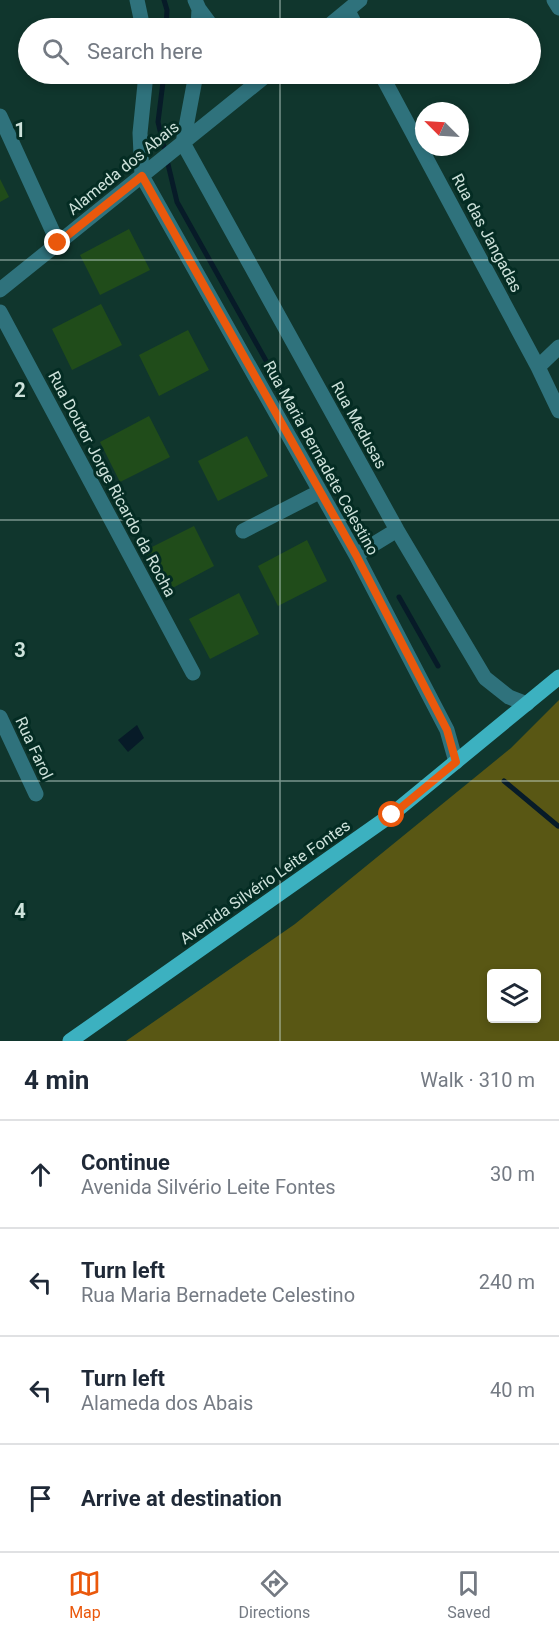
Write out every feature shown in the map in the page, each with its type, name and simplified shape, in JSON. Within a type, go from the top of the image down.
[{"type":"main road","name":"Avenida Silvério Leite Fontes","points":[[70,1041],[392,815],[559,677]]},
{"type":"street","points":[[137,0],[141,18]]},
{"type":"street","points":[[339,18],[360,0]]},
{"type":"street","points":[[554,0],[559,8]]},
{"type":"street","points":[[197,5],[206,18]]},
{"type":"street","points":[[348,11],[352,18]]},
{"type":"street","points":[[145,84],[140,134],[145,174]]},
{"type":"street","points":[[180,145],[194,84]]},
{"type":"street","name":"Alameda dos Abais","points":[[0,290],[256,84]]},
{"type":"street","name":"Rua das Jangadas","points":[[386,84],[538,367],[559,411]]},
{"type":"street","points":[[0,116],[58,243]]},
{"type":"street","name":"Rua Medusas","points":[[180,145],[397,530],[486,678],[509,697],[527,704]]},
{"type":"street","name":"Rua Maria Bernadete Celestino","points":[[145,174],[319,492],[356,555],[447,730],[456,762]]},
{"type":"street","name":"Rua Doutor Jorge Ricardo da Rocha","points":[[0,312],[193,673]]},
{"type":"street","points":[[538,367],[559,347]]},
{"type":"street","points":[[243,531],[319,492]]},
{"type":"street","points":[[356,555],[397,530]]},
{"type":"street","name":"Rua Farol","points":[[0,717],[36,794]]},
{"type":"shaded area","points":[[559,700],[559,1041],[126,1041],[295,924],[511,748]]},
{"type":"water","points":[[137,725],[144,738],[128,752],[118,740]]},
{"type":"building","points":[[0,179],[9,197],[0,202]]},
{"type":"building","points":[[129,229],[150,270],[100,295],[80,255]]},
{"type":"building","points":[[101,304],[122,345],[72,370],[52,329]]},
{"type":"building","points":[[188,330],[209,370],[159,396],[139,355]]},
{"type":"building","points":[[149,416],[170,457],[120,482],[100,442]]},
{"type":"building","points":[[247,436],[268,476],[218,501],[198,461]]},
{"type":"building","points":[[194,526],[214,566],[165,592],[144,551]]},
{"type":"building","points":[[307,540],[327,581],[278,606],[258,566]]},
{"type":"building","points":[[239,593],[259,634],[210,659],[189,619]]},
{"type":"waterway","points":[[164,0],[167,18]]},
{"type":"waterway","points":[[163,84],[158,122],[177,202],[361,530]]},
{"type":"waterway","points":[[399,597],[438,666]]},
{"type":"waterway","points":[[504,781],[558,826]]},
{"type":"route","points":[[58,243],[142,176],[356,555],[447,730],[456,762],[392,815]]}]
